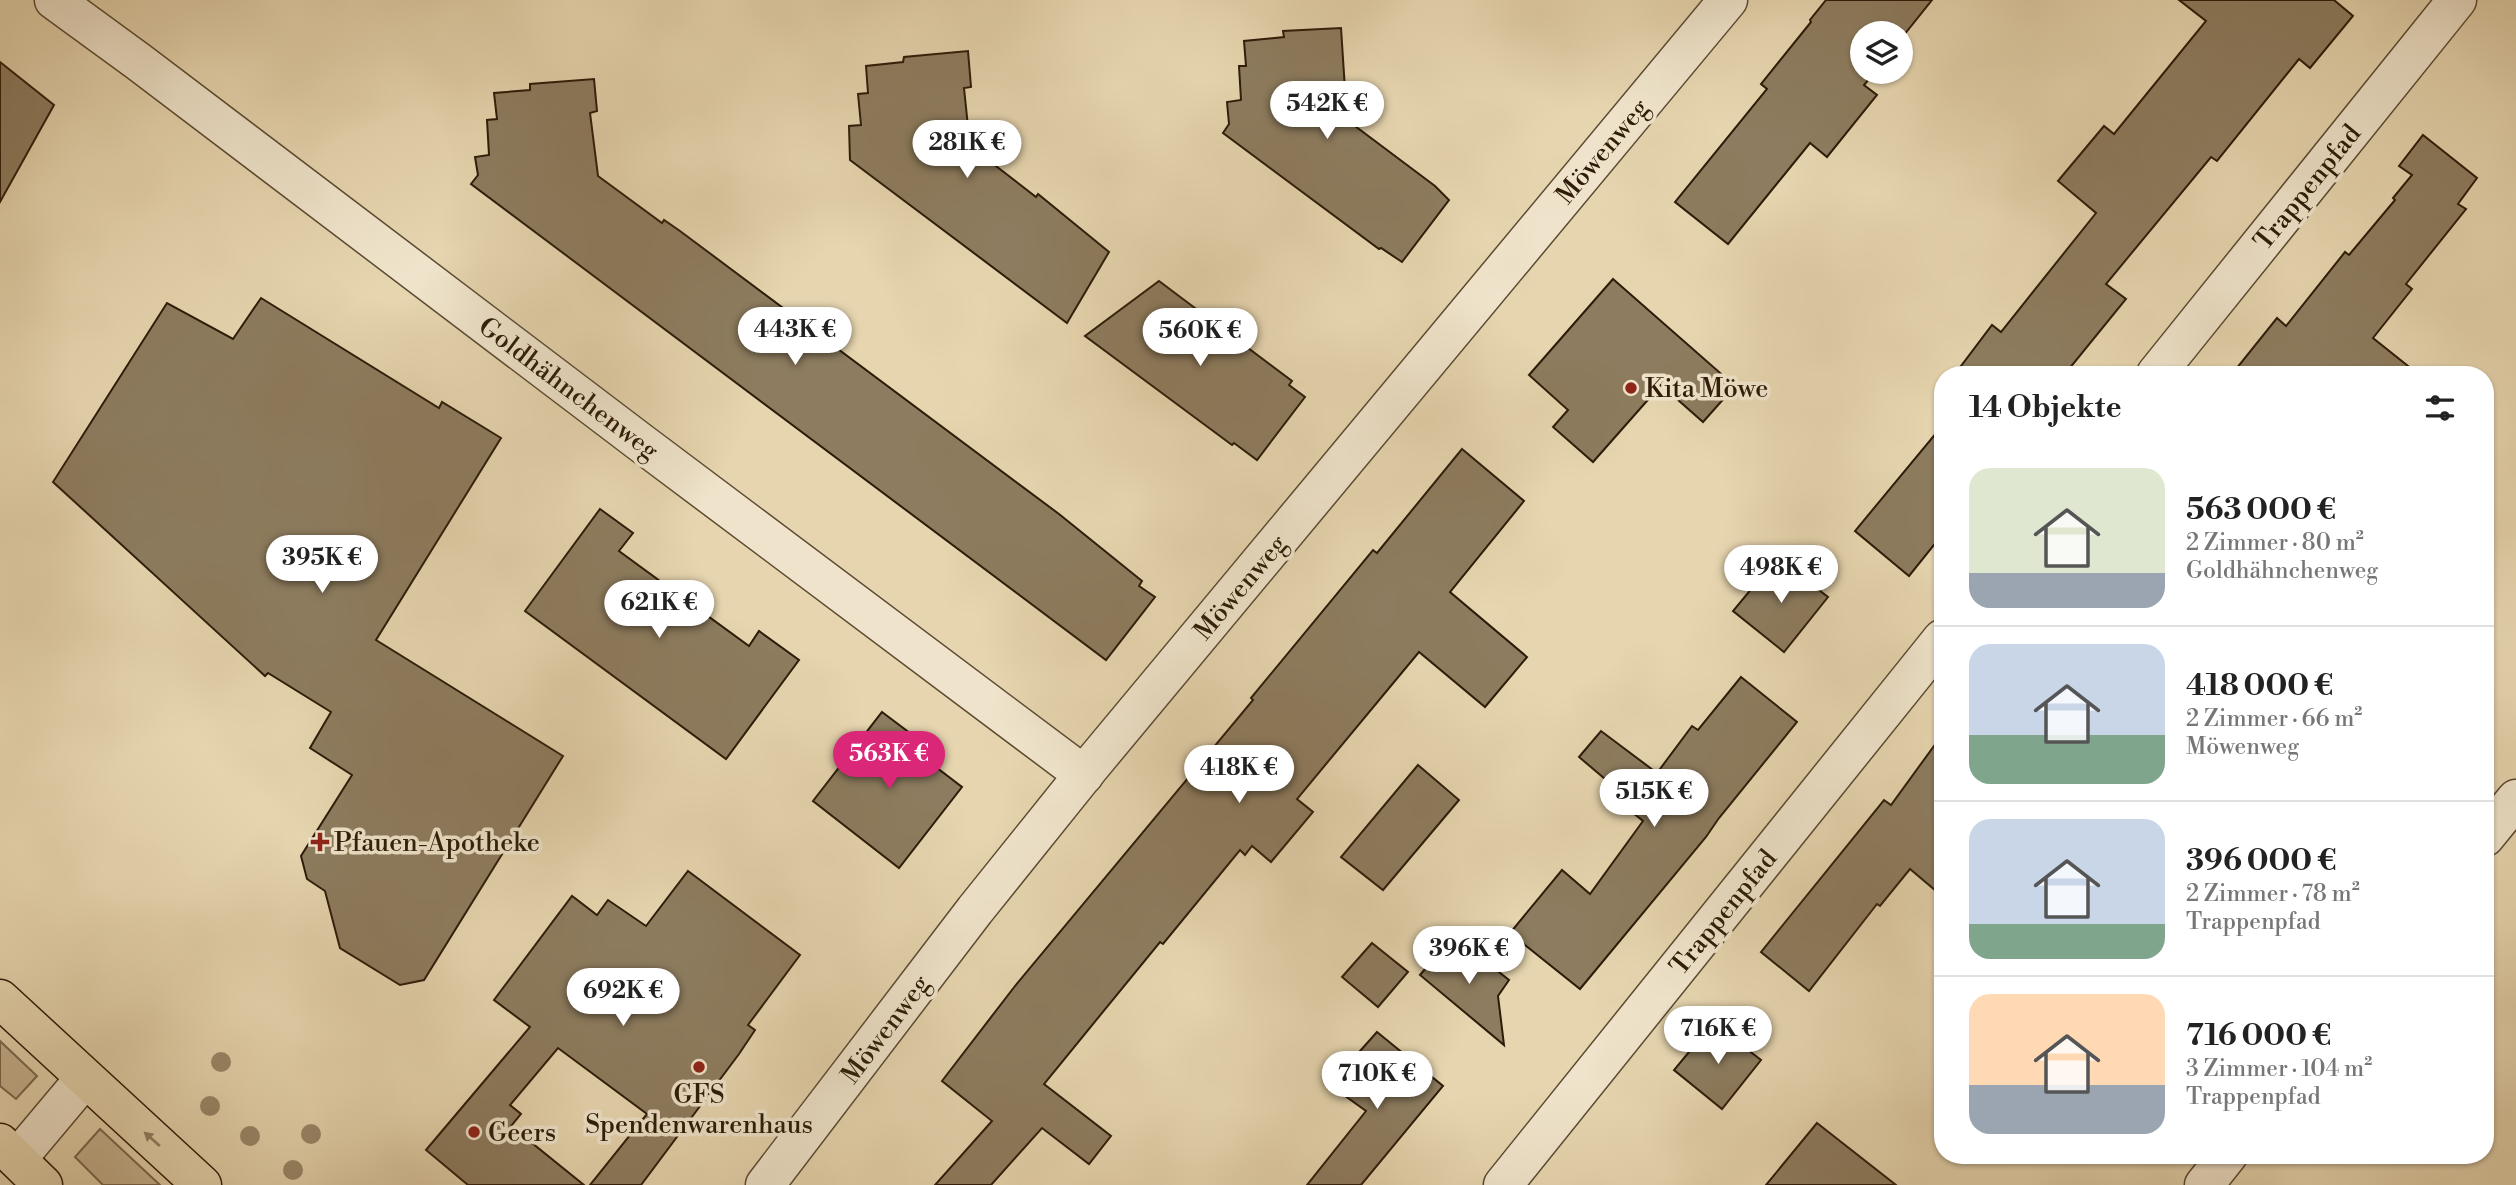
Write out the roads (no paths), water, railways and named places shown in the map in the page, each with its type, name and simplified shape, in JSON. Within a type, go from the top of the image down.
[{"type":"main road","points":[[0,999],[202,1185]]},
{"type":"street","name":"Goldhähnchenweg","points":[[54,0],[1084,775]]},
{"type":"street","name":"Möwenweg","points":[[765,1185],[975,910],[1084,775],[1728,0]]},
{"type":"street","name":"Trappenpfad","points":[[2162,366],[2457,0]]},
{"type":"street","name":"Trappenpfad","points":[[1503,1185],[1934,649]]},
{"type":"street","points":[[2494,826],[2516,799]]},
{"type":"street","points":[[20,1162],[85,1078]]},
{"type":"street","points":[[2204,1185],[2221,1164]]},
{"type":"place","name":"Kita Möwe","points":[[1631,388]]},
{"type":"place","name":"Pfauen-Apotheke","points":[[320,842]]},
{"type":"place","name":"GFS Spendenwarenhaus","points":[[699,1067]]},
{"type":"place","name":"Geers","points":[[474,1132]]}]
